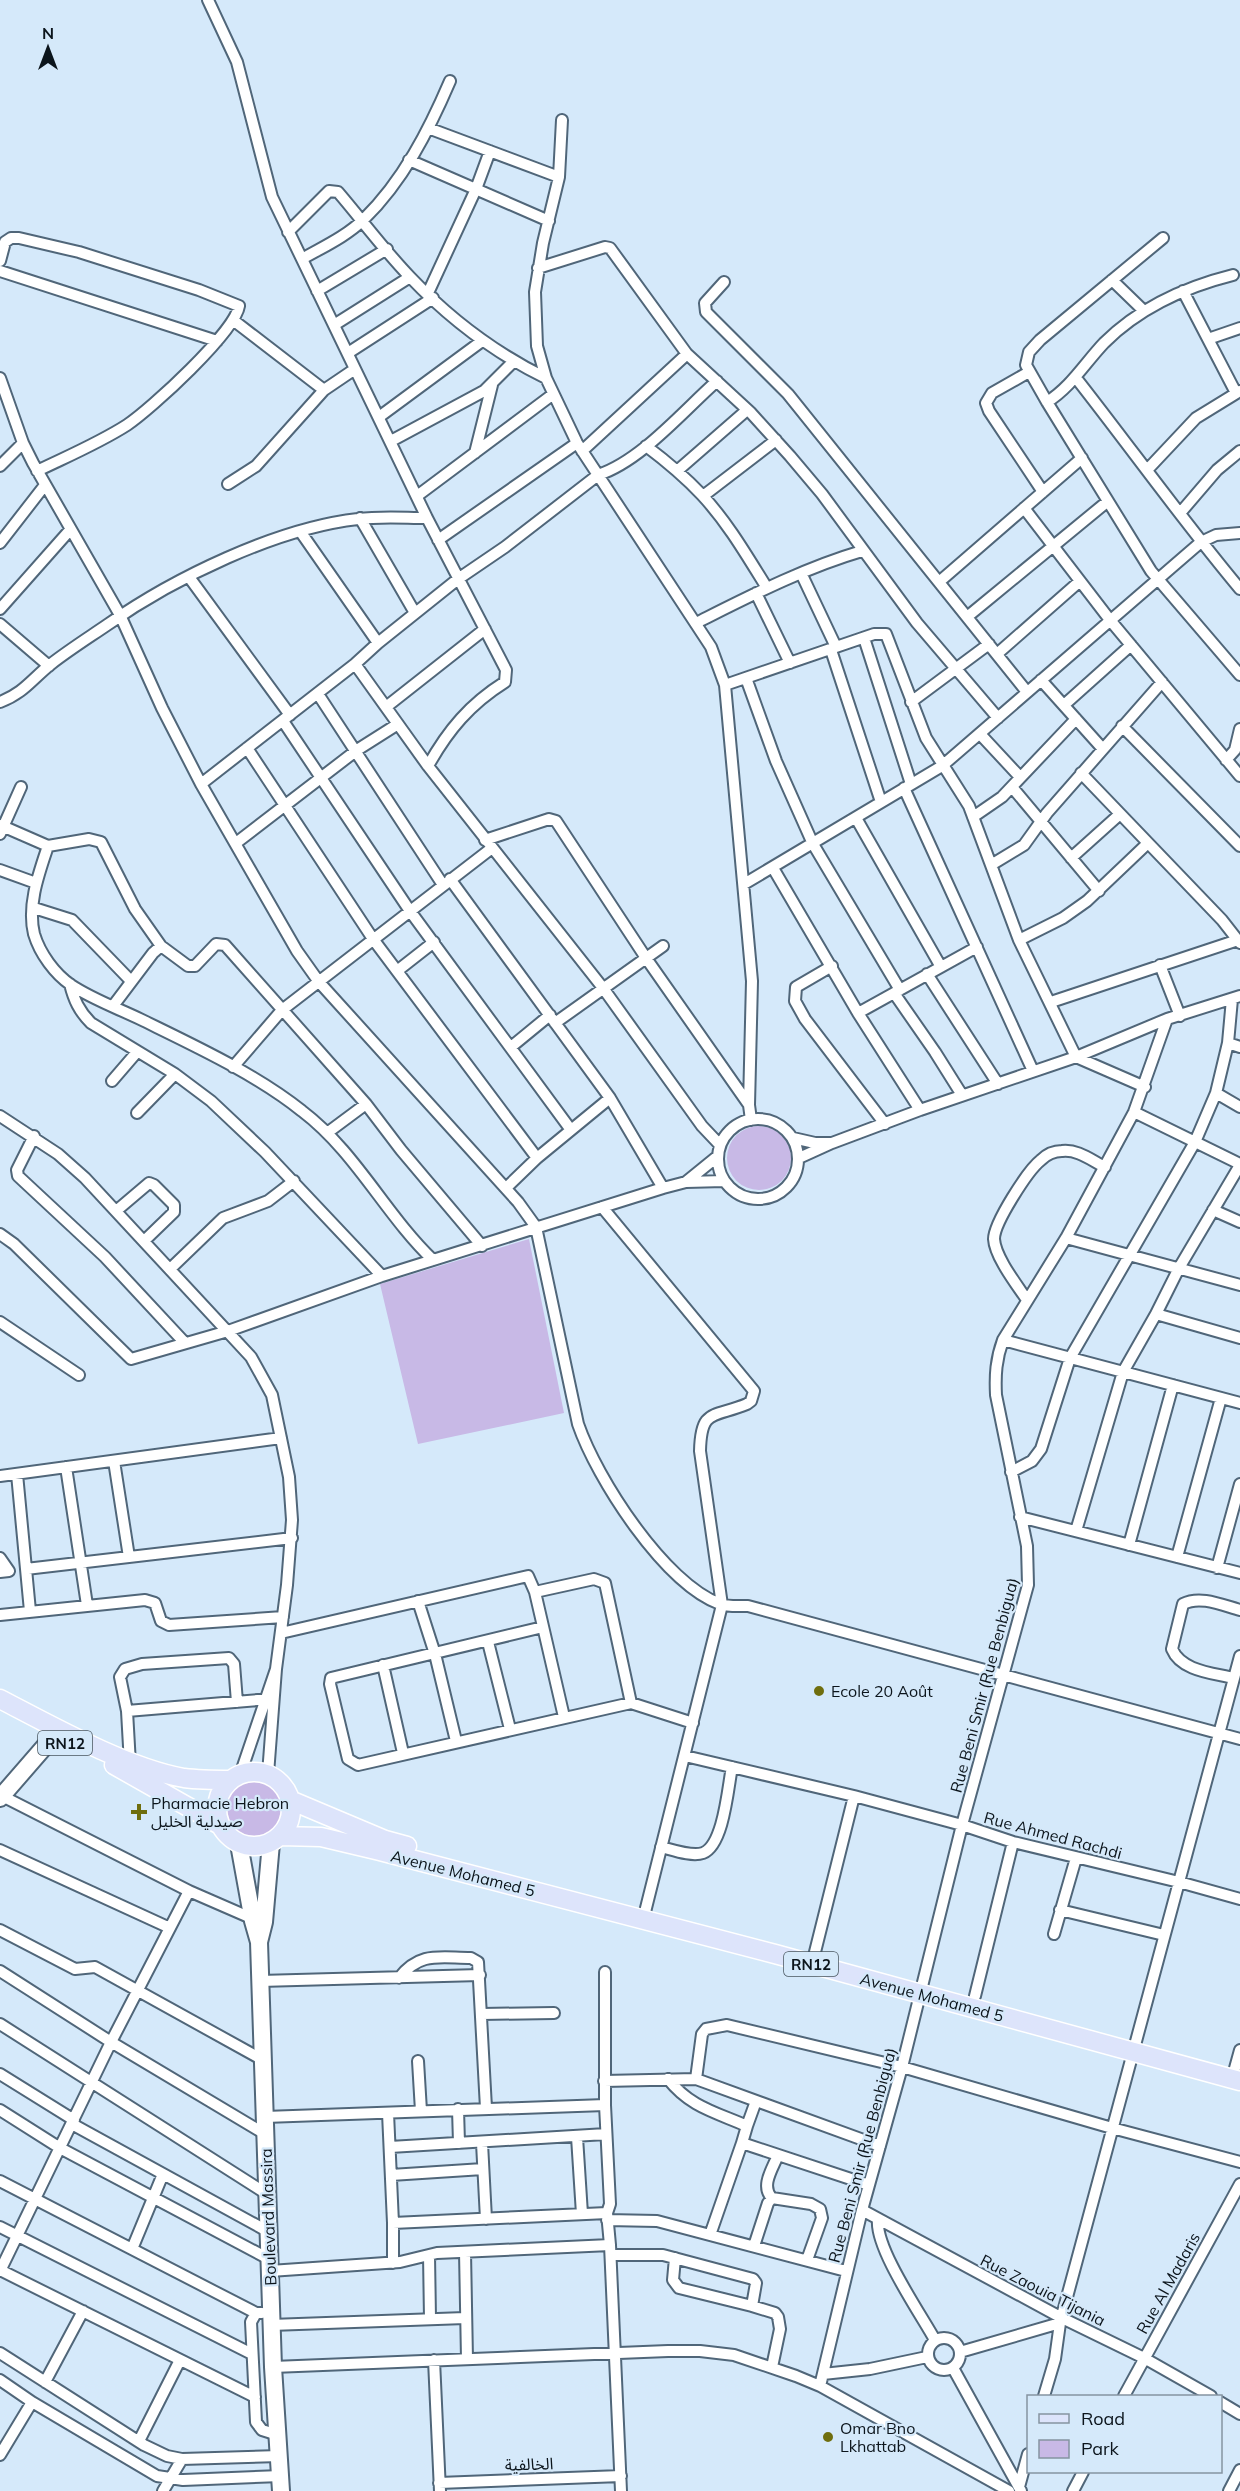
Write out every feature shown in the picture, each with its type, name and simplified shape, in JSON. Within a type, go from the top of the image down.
[{"type":"main road","name":"RN12","points":[[0,1700],[56,1734]]},
{"type":"main road","name":"RN12","points":[[0,1712],[130,1767],[220,1825],[227,1836],[239,1844],[249,1847],[276,1840],[321,1837],[382,1846]]},
{"type":"main road","points":[[1,1796],[56,1734]]},
{"type":"main road","name":"RN12","points":[[130,1767],[181,1777],[235,1777],[254,1772],[268,1774],[286,1789],[291,1800],[382,1846]]},
{"type":"main road","points":[[220,1825],[217,1815],[219,1796],[235,1777]]},
{"type":"main road","points":[[259,1922],[276,1840],[291,1819],[291,1800]]},
{"type":"main road","name":"Boulevard Massira","points":[[239,1844],[259,1922],[270,2265],[266,2317],[273,2367],[281,2483]]},
{"type":"main road","name":"Avenue Mohamed 5","points":[[382,1846],[1136,2045],[1237,2069]]},
{"type":"main road","name":"Avenue Mohamed 5","points":[[645,1915],[815,1952],[921,1988],[975,1996],[1136,2045]]},
{"type":"street","points":[[208,0],[237,62],[272,197],[427,518],[506,669],[505,682],[468,709],[451,728],[428,766]]},
{"type":"street","points":[[302,259],[341,237],[363,220],[409,160],[428,128],[450,81]]},
{"type":"street","points":[[562,120],[559,177],[538,268],[535,322],[537,346],[552,395],[579,447],[711,647],[725,685],[752,981],[749,1105],[751,1120]]},
{"type":"street","points":[[428,128],[559,177]]},
{"type":"street","points":[[348,353],[431,296],[490,151]]},
{"type":"street","points":[[409,160],[549,221]]},
{"type":"street","points":[[288,232],[332,190],[338,192],[410,277],[431,296],[482,341],[513,362],[546,378]]},
{"type":"street","points":[[0,261],[5,242],[11,238],[79,252],[237,304],[239,309],[218,341],[129,423],[97,442],[37,471]]},
{"type":"street","points":[[1163,238],[1034,345],[1026,357],[1029,372],[1158,579],[1240,675]]},
{"type":"street","points":[[538,268],[608,247],[687,354],[776,440],[822,494],[916,623],[998,718]]},
{"type":"street","points":[[317,291],[387,249]]},
{"type":"street","points":[[0,271],[218,341]]},
{"type":"street","points":[[1047,402],[1076,378],[1106,342],[1144,311],[1183,291],[1233,275]]},
{"type":"street","points":[[334,325],[410,277]]},
{"type":"street","points":[[1112,280],[1144,311]]},
{"type":"street","points":[[724,282],[705,303],[706,312],[788,394],[1027,692]]},
{"type":"street","points":[[1148,469],[1196,418],[1238,392],[1183,291]]},
{"type":"street","points":[[233,320],[324,390]]},
{"type":"street","points":[[1208,339],[1240,328]]},
{"type":"street","points":[[379,417],[482,341]]},
{"type":"street","points":[[438,540],[579,447],[687,354]]},
{"type":"street","points":[[391,441],[492,385],[513,362]]},
{"type":"street","points":[[228,484],[256,466],[324,390],[355,369]]},
{"type":"street","points":[[1029,372],[992,393],[986,403],[1043,492]]},
{"type":"street","points":[[1076,378],[1181,512],[1201,542],[1240,589]]},
{"type":"street","points":[[201,784],[318,694],[458,579],[505,547],[598,475],[617,467],[646,446],[717,381]]},
{"type":"street","points":[[1,385],[23,443],[37,471],[120,615],[162,708],[201,784],[297,951],[319,981],[506,1188],[536,1227],[578,1424],[591,1457],[628,1514],[668,1568],[697,1592],[722,1605],[748,1606],[1240,1739]]},
{"type":"street","points":[[475,453],[492,385]]},
{"type":"street","points":[[417,496],[552,395]]},
{"type":"street","points":[[677,471],[747,410]]},
{"type":"street","points":[[703,496],[776,440]]},
{"type":"street","points":[[0,466],[23,443]]},
{"type":"street","points":[[646,446],[703,496],[739,543],[762,590],[790,663]]},
{"type":"street","points":[[1181,512],[1216,470],[1240,451]]},
{"type":"street","points":[[939,582],[1082,459]]},
{"type":"street","points":[[0,543],[45,485]]},
{"type":"street","points":[[967,617],[1108,501]]},
{"type":"street","points":[[1024,508],[1110,620],[1240,776]]},
{"type":"street","points":[[0,702],[26,689],[50,666],[120,615],[189,577],[245,552],[300,531],[360,518],[427,518]]},
{"type":"street","points":[[360,518],[415,613]]},
{"type":"street","points":[[0,609],[70,530]]},
{"type":"street","points":[[300,531],[378,643]]},
{"type":"street","points":[[744,884],[942,766],[1201,542],[1216,535],[1240,534]]},
{"type":"street","points":[[696,623],[801,573],[862,551]]},
{"type":"street","points":[[801,573],[834,649],[881,802]]},
{"type":"street","points":[[189,577],[287,718],[321,778],[410,910],[571,1130]]},
{"type":"street","points":[[997,654],[1080,581]]},
{"type":"street","points":[[0,624],[50,666]]},
{"type":"street","points":[[386,707],[486,629]]},
{"type":"street","points":[[725,685],[864,638],[880,633],[886,634],[926,738],[964,797],[1019,940],[1076,1057],[1145,1087]]},
{"type":"street","points":[[864,638],[908,786],[1033,1071]]},
{"type":"street","points":[[911,702],[989,644]]},
{"type":"street","points":[[1064,705],[1131,645]]},
{"type":"street","points":[[355,664],[428,766],[603,988],[702,1126],[719,1150],[718,1167],[724,1181],[733,1191],[758,1200],[784,1191],[793,1181],[798,1168],[799,1158],[793,1138],[775,1122],[763,1119],[751,1120],[733,1129],[719,1150],[686,1182]]},
{"type":"street","points":[[746,678],[776,761],[813,844],[897,992],[962,1095]]},
{"type":"street","points":[[1041,680],[1102,748]]},
{"type":"street","points":[[991,865],[1024,845],[1041,820],[1162,682]]},
{"type":"street","points":[[318,694],[447,882],[610,1098],[663,1188]]},
{"type":"street","points":[[973,817],[1012,788],[1076,719]]},
{"type":"street","points":[[236,843],[357,750],[398,724]]},
{"type":"street","points":[[1122,726],[1240,846]]},
{"type":"street","points":[[1226,760],[1235,750],[1240,729]]},
{"type":"street","points":[[980,734],[1020,777]]},
{"type":"street","points":[[247,748],[373,939],[537,1158]]},
{"type":"street","points":[[1051,1002],[1160,964],[1239,942],[1222,920],[1081,773]]},
{"type":"street","points":[[21,787],[1,829],[48,846],[89,839],[100,842],[135,909],[161,946],[188,966],[195,966],[216,944],[225,945],[366,1104],[482,1246]]},
{"type":"street","points":[[1012,788],[1099,891]]},
{"type":"street","points":[[1071,858],[1120,813]]},
{"type":"street","points":[[856,818],[941,967]]},
{"type":"street","points":[[233,1067],[282,1010],[447,882],[489,844],[549,819],[556,821],[646,958],[749,1105]]},
{"type":"street","points":[[1019,940],[1063,918],[1099,891],[1148,843]]},
{"type":"street","points":[[48,846],[36,883],[32,920],[40,948],[51,967],[70,984],[196,1046],[301,1110],[351,1158],[410,1238],[433,1260]]},
{"type":"street","points":[[773,867],[858,1013],[921,1110]]},
{"type":"street","points":[[0,870],[36,883]]},
{"type":"street","points":[[34,908],[72,920],[131,981]]},
{"type":"street","points":[[397,971],[434,942]]},
{"type":"street","points":[[113,1006],[153,953],[161,946]]},
{"type":"street","points":[[511,1047],[663,946]]},
{"type":"street","points":[[858,1013],[977,947]]},
{"type":"street","points":[[1160,964],[1179,1016]]},
{"type":"street","points":[[832,966],[796,987],[795,1001],[805,1019],[885,1124]]},
{"type":"street","points":[[927,975],[998,1084]]},
{"type":"street","points":[[70,984],[74,1000],[91,1023],[175,1074],[211,1101],[294,1181],[382,1276]]},
{"type":"street","points":[[799,1158],[832,1143],[962,1095],[1076,1057],[1167,1019],[1236,998],[1216,1093],[1195,1142],[1070,1358],[1041,1449],[1032,1461],[1011,1472]]},
{"type":"street","name":"Rue Beni Smir (Rue Benbigua)","points":[[820,2386],[846,2271],[903,2067],[962,1825],[1028,1585],[1027,1546],[996,1395],[997,1355],[1003,1340],[1066,1238],[1134,1112],[1145,1087],[1167,1019]]},
{"type":"street","points":[[1228,1044],[1240,1047]]},
{"type":"street","points":[[112,1081],[137,1052]]},
{"type":"street","points":[[137,1113],[175,1074]]},
{"type":"street","points":[[1216,1093],[1240,1107]]},
{"type":"street","points":[[506,1188],[537,1158],[610,1098]]},
{"type":"street","points":[[327,1133],[366,1104]]},
{"type":"street","points":[[1076,1531],[1123,1372],[1179,1268],[1240,1165],[1134,1112]]},
{"type":"street","points":[[0,1116],[34,1136],[58,1154],[116,1211],[251,1357],[272,1395],[289,1477],[292,1538],[276,1669],[269,1699],[235,1777]]},
{"type":"street","points":[[34,1136],[17,1170],[18,1176],[105,1257],[185,1343]]},
{"type":"street","points":[[793,1138],[804,1142],[832,1143]]},
{"type":"street","points":[[1027,1300],[1004,1264],[994,1240],[1002,1216],[1038,1161],[1053,1152],[1074,1152],[1104,1167]]},
{"type":"street","points":[[170,1269],[223,1218],[268,1201],[294,1181]]},
{"type":"street","points":[[0,1234],[14,1244],[131,1359],[228,1331],[382,1276],[663,1188],[686,1182],[724,1181]]},
{"type":"street","points":[[116,1211],[148,1183],[154,1185],[174,1205],[174,1212],[144,1241]]},
{"type":"street","points":[[602,1207],[754,1391],[751,1401],[747,1404],[705,1420],[700,1431],[700,1451],[722,1605],[645,1915]]},
{"type":"street","points":[[1213,1209],[1240,1222]]},
{"type":"street","points":[[1066,1238],[1240,1285]]},
{"type":"street","points":[[1156,1314],[1240,1338]]},
{"type":"street","points":[[0,1322],[79,1375]]},
{"type":"street","points":[[1003,1340],[1240,1403]]},
{"type":"street","points":[[1129,1545],[1173,1385]]},
{"type":"street","points":[[1177,1557],[1221,1398]]},
{"type":"street","points":[[0,1476],[282,1438]]},
{"type":"street","points":[[114,1461],[129,1557]]},
{"type":"street","points":[[66,1467],[87,1605]]},
{"type":"street","points":[[17,1474],[30,1611]]},
{"type":"street","points":[[1217,1568],[1240,1484]]},
{"type":"street","points":[[1020,1517],[1240,1574]]},
{"type":"street","points":[[26,1569],[292,1538]]},
{"type":"street","points":[[0,1558],[9,1571],[0,1572]]},
{"type":"street","points":[[281,1633],[528,1576],[535,1592],[564,1717]]},
{"type":"street","points":[[535,1592],[594,1579],[605,1583],[631,1703]]},
{"type":"street","points":[[0,1615],[87,1605],[150,1601],[155,1603],[162,1621],[169,1625],[283,1617]]},
{"type":"street","points":[[418,1601],[435,1654],[456,1741]]},
{"type":"street","points":[[1233,1678],[1185,1665],[1178,1660],[1172,1649],[1183,1604],[1189,1601],[1204,1601],[1240,1610]]},
{"type":"street","points":[[543,1627],[331,1678],[330,1684],[348,1759],[352,1764],[358,1765],[631,1703],[693,1723]]},
{"type":"street","points":[[488,1641],[510,1729]]},
{"type":"street","points":[[1045,2395],[1055,2359],[1061,2321],[1112,2128],[1240,1656]]},
{"type":"street","points":[[130,1767],[127,1711],[120,1677],[125,1669],[142,1664],[222,1657],[233,1660],[237,1702]]},
{"type":"street","points":[[383,1665],[404,1753]]},
{"type":"street","points":[[127,1711],[269,1699]]},
{"type":"street","points":[[268,1774],[269,1699]]},
{"type":"street","name":"Rue Ahmed Rachdi","points":[[685,1755],[854,1796],[962,1825],[1012,1842],[1240,1899]]},
{"type":"street","points":[[662,1847],[697,1854],[710,1849],[721,1826],[732,1767]]},
{"type":"street","points":[[1,1796],[189,1891],[259,1922]]},
{"type":"street","points":[[815,1952],[854,1796]]},
{"type":"street","points":[[975,1996],[1012,1842]]},
{"type":"street","points":[[0,1850],[170,1928]]},
{"type":"street","points":[[1054,1934],[1076,1858]]},
{"type":"street","points":[[189,1891],[111,2042],[0,2271],[255,2397]]},
{"type":"street","points":[[1060,1910],[1164,1935]]},
{"type":"street","points":[[0,1930],[75,1969],[95,1967],[264,2060]]},
{"type":"street","points":[[399,1978],[412,1963],[427,1958],[471,1958],[478,1962],[486,2108]]},
{"type":"street","points":[[0,1971],[111,2042],[265,2134]]},
{"type":"street","points":[[605,1972],[604,2105],[610,2204],[607,2217],[616,2354],[621,2491]]},
{"type":"street","points":[[260,1981],[480,1975]]},
{"type":"street","points":[[482,2014],[554,2013]]},
{"type":"street","points":[[0,2024],[267,2194]]},
{"type":"street","points":[[696,2079],[702,2034],[706,2029],[727,2025],[903,2067],[1112,2128],[1240,2162]]},
{"type":"street","points":[[418,2061],[421,2111]]},
{"type":"street","points":[[0,2074],[73,2122],[269,2232]]},
{"type":"street","points":[[668,2079],[680,2094],[698,2106],[747,2126]]},
{"type":"street","points":[[604,2080],[696,2079],[880,2146]]},
{"type":"street","points":[[710,2235],[756,2101]]},
{"type":"street","points":[[265,2117],[604,2105]]},
{"type":"street","points":[[458,2109],[459,2143]]},
{"type":"street","points":[[0,2110],[60,2148],[154,2198],[270,2265],[393,2263],[429,2254],[465,2252],[610,2250],[663,2255],[753,2279],[757,2290],[752,2306]]},
{"type":"street","points":[[388,2112],[393,2263]]},
{"type":"street","points":[[390,2147],[606,2134]]},
{"type":"street","points":[[577,2137],[582,2214]]},
{"type":"street","points":[[482,2143],[486,2218]]},
{"type":"street","points":[[742,2143],[869,2185]]},
{"type":"street","points":[[778,2155],[767,2183],[767,2190],[772,2198],[811,2204],[820,2209],[822,2218],[807,2260]]},
{"type":"street","points":[[391,2175],[483,2169]]},
{"type":"street","points":[[132,2249],[163,2174]]},
{"type":"street","points":[[0,2181],[266,2317]]},
{"type":"street","name":"Rue Al Madaris","points":[[1125,2395],[1240,2184]]},
{"type":"street","points":[[754,2246],[768,2203],[772,2198]]},
{"type":"street","name":"Rue Zaouia Tijania","points":[[862,2210],[1061,2321],[1144,2358],[1208,2395]]},
{"type":"street","points":[[393,2223],[582,2214],[657,2221],[846,2271]]},
{"type":"street","points":[[878,2220],[878,2231],[885,2251],[935,2340]]},
{"type":"street","points":[[0,2227],[252,2354]]},
{"type":"street","points":[[465,2252],[467,2359]]},
{"type":"street","points":[[429,2254],[430,2318]]},
{"type":"street","points":[[675,2259],[673,2280],[679,2288],[770,2311],[778,2317],[780,2329],[772,2367]]},
{"type":"street","points":[[45,2382],[83,2311]]},
{"type":"street","points":[[278,2435],[262,2430],[256,2422],[251,2322],[266,2317],[465,2318]]},
{"type":"street","points":[[960,2352],[1061,2321]]},
{"type":"street","points":[[949,2338],[956,2343],[960,2352],[959,2361],[953,2368],[944,2370],[935,2368],[927,2358],[928,2347],[935,2340],[949,2338]]},
{"type":"street","points":[[273,2367],[700,2351],[734,2355],[820,2386],[1016,2490]]},
{"type":"street","points":[[0,2353],[139,2442],[166,2456],[182,2459],[280,2456]]},
{"type":"street","points":[[823,2374],[870,2369],[927,2358]]},
{"type":"street","points":[[139,2442],[180,2360]]},
{"type":"street","points":[[434,2360],[440,2487]]},
{"type":"street","points":[[953,2368],[1016,2490]]},
{"type":"street","points":[[0,2380],[146,2472],[170,2480],[281,2483]]},
{"type":"street","points":[[0,2455],[32,2402]]},
{"type":"street","points":[[1222,2403],[1240,2414]]},
{"type":"street","points":[[163,2491],[182,2459]]},
{"type":"street","points":[[1016,2490],[1027,2460]]},
{"type":"street","points":[[1229,2491],[1240,2470]]},
{"type":"street","points":[[1073,2491],[1082,2473]]},
{"type":"street","name":"الخالفية","points":[[440,2487],[621,2476]]},
{"type":"green space","points":[[759,1126],[782,1135],[791,1158],[782,1181],[759,1190],[736,1181],[727,1158],[736,1135]]},
{"type":"green space","points":[[529,1239],[564,1413],[418,1444],[380,1284]]},
{"type":"green space","points":[[247,1779],[259,1779],[270,1784],[278,1792],[283,1809],[281,1821],[270,1834],[259,1839],[247,1839],[236,1834],[228,1826],[223,1815],[223,1803],[228,1792],[236,1784]]},
{"type":"place","name":"Ecole 20 Août","points":[[819,1691]]},
{"type":"place","name":"Pharmacie Hebron صيدلية الخليل","points":[[139,1812]]},
{"type":"place","name":"Omar Bno Lkhattab","points":[[828,2437]]}]
